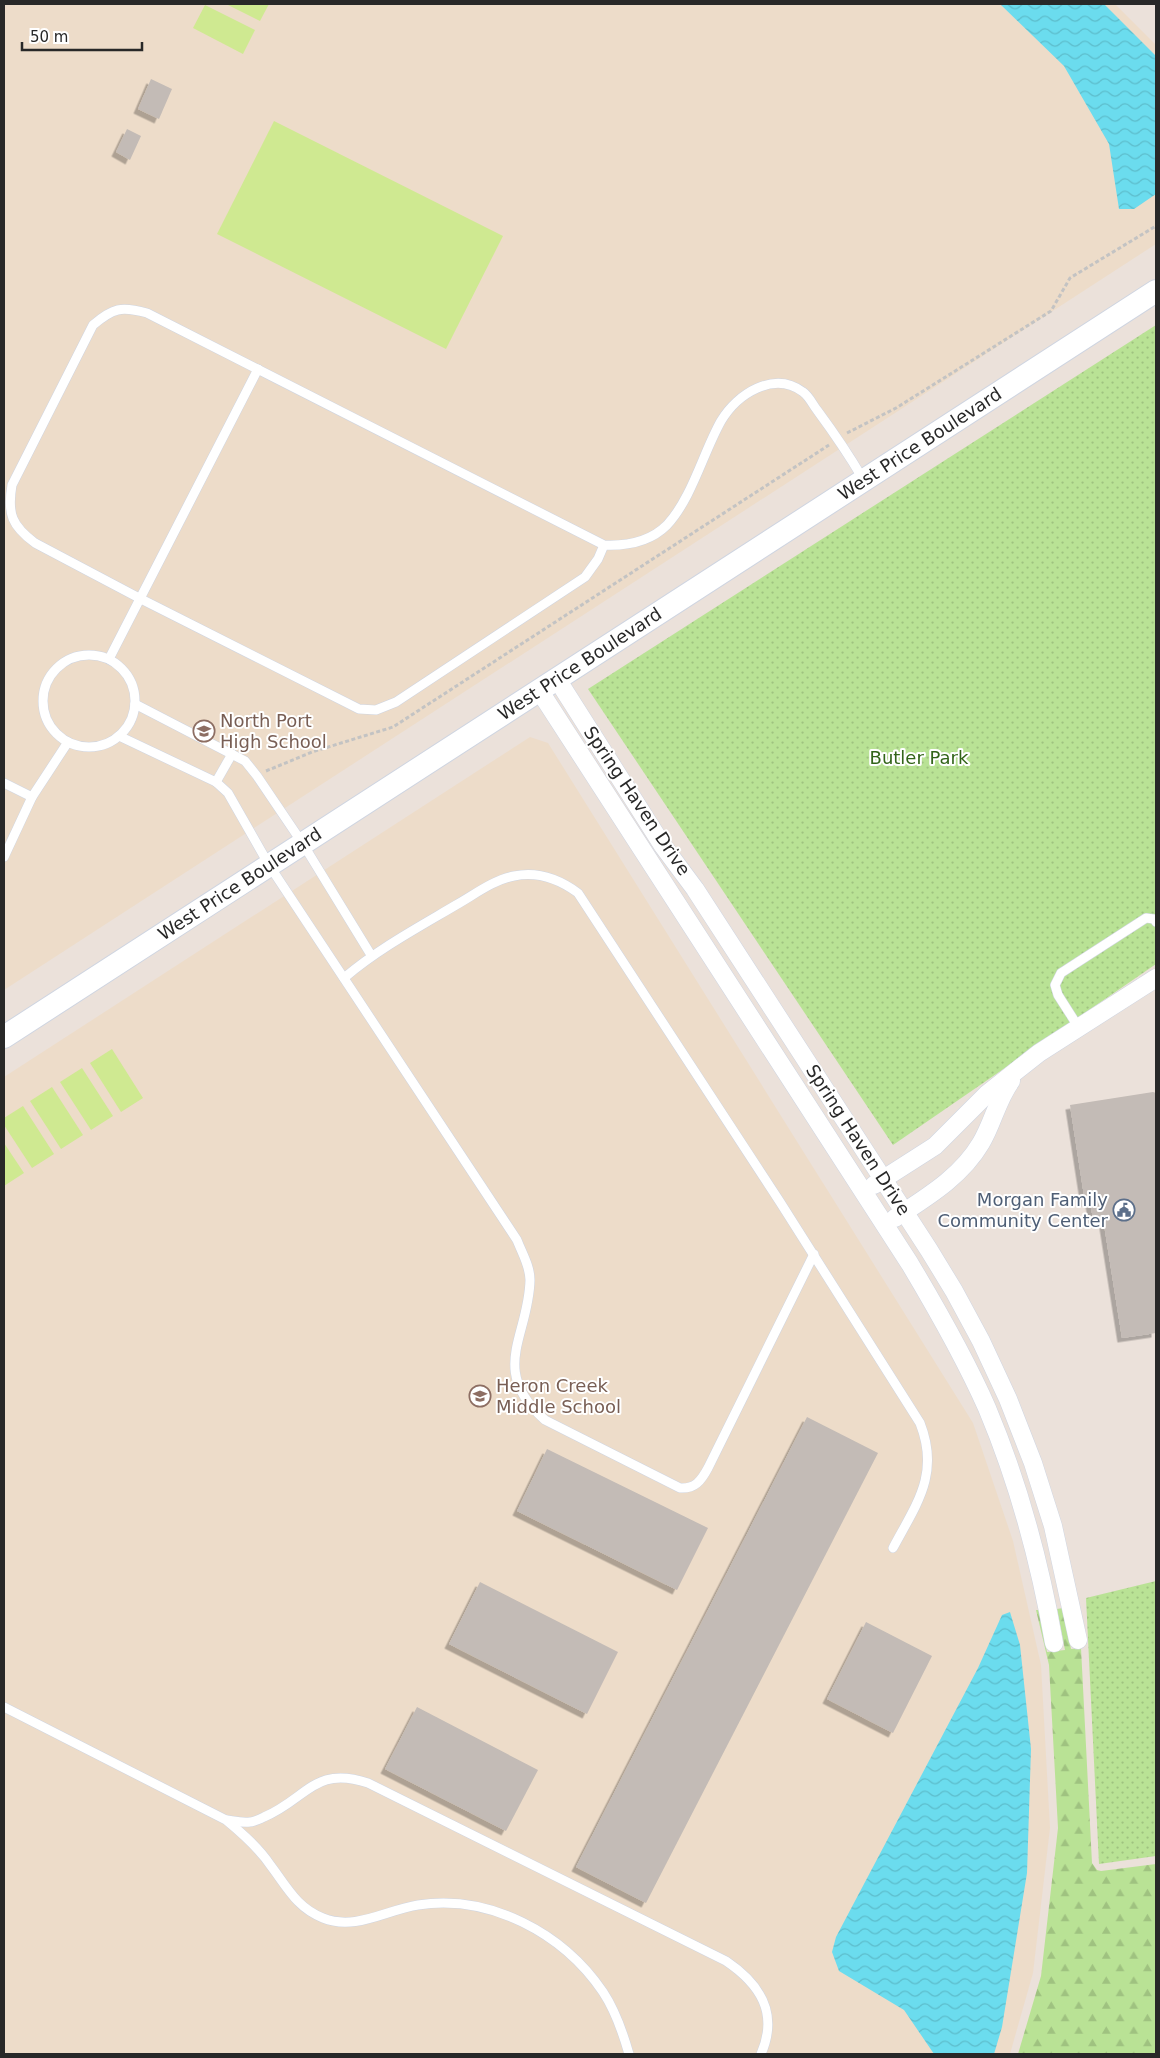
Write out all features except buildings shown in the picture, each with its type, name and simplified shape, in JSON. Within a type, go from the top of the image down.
[{"type":"street","name":"West Price Boulevard","points":[[4,1037],[1156,292]]},
{"type":"street","name":"Spring Haven Drive","points":[[548,685],[695,889],[884,1179],[954,1291],[1008,1399],[1033,1463],[1053,1526],[1078,1640]]},
{"type":"street","name":"Spring Haven Drive","points":[[548,685],[933,1302],[959,1350],[986,1408],[1009,1467],[1045,1590],[1054,1643]]},
{"type":"street","points":[[863,1192],[935,1146],[987,1094],[1018,1070],[1156,978]]},
{"type":"street","points":[[885,1225],[948,1181],[974,1155],[988,1129],[1003,1092],[1018,1070]]},
{"type":"lane","points":[[604,545],[598,559],[585,577],[396,702],[376,710],[359,709],[140,599],[36,543],[21,533],[11,517],[9,501],[16,477],[93,325],[110,311],[130,308],[147,313],[604,545],[626,546],[650,537],[667,525],[686,495],[722,420],[740,397],[758,386],[784,384],[804,392],[839,438],[864,480]]},
{"type":"lane","points":[[109,659],[258,369]]},
{"type":"lane","points":[[92,655],[109,659],[123,670],[132,686],[135,704],[130,721],[119,736],[104,745],[86,747],[68,742],[54,732],[45,716],[43,698],[48,680],[58,666],[74,657],[92,655]]},
{"type":"lane","points":[[135,704],[245,761],[303,844],[372,955]]},
{"type":"lane","points":[[119,736],[216,782],[228,794],[269,865],[517,1240],[528,1264],[530,1278],[529,1295],[515,1350],[514,1362],[523,1394],[532,1409],[560,1429],[680,1488],[688,1489],[695,1486],[708,1468],[814,1254]]},
{"type":"lane","points":[[4,857],[32,797],[68,742]]},
{"type":"lane","points":[[216,782],[232,754]]},
{"type":"lane","points":[[4,783],[32,797]]},
{"type":"lane","points":[[344,978],[372,955],[502,879],[530,874],[555,879],[578,893],[587,904],[814,1254],[920,1422],[928,1442],[927,1479],[893,1548]]},
{"type":"lane","points":[[1079,1028],[1058,996],[1055,985],[1061,973],[1146,918],[1154,919],[1156,922]]},
{"type":"lane","points":[[4,1707],[226,1820],[255,1845],[297,1903],[307,1911],[324,1919],[341,1924],[359,1922],[398,1908],[456,1902],[491,1909],[539,1931],[562,1946],[588,1970],[616,2017],[629,2054]]},
{"type":"lane","points":[[226,1820],[250,1822],[274,1813],[310,1786],[337,1777],[350,1777],[368,1783],[726,1961],[747,1976],[760,1994],[766,2010],[766,2036],[761,2054]]},
{"type":"path","points":[[257,776],[272,767],[312,752],[393,727],[856,426],[896,408],[1051,311],[1070,278],[1156,226]]},
{"type":"shaded area","name":"North Port High School","points":[[4,4],[1115,4],[1156,45],[1156,244],[4,990]]},
{"type":"shaded area","name":"Heron Creek Middle School","points":[[530,737],[548,743],[973,1423],[1013,1541],[1041,1665],[1050,1828],[1033,1973],[1010,2054],[4,2054],[4,1077]]},
{"type":"green space","points":[[226,4],[269,4],[260,21]]},
{"type":"green space","points":[[205,5],[255,30],[243,54],[193,28]]},
{"type":"green space","points":[[274,121],[503,236],[446,349],[217,234]]},
{"type":"green space","name":"Butler Park","points":[[1156,325],[1156,964],[893,1145],[588,689]]},
{"type":"green space","points":[[112,1049],[143,1098],[121,1112],[90,1063]]},
{"type":"green space","points":[[82,1068],[113,1116],[91,1130],[60,1082]]},
{"type":"green space","points":[[52,1087],[83,1135],[61,1149],[30,1101]]},
{"type":"green space","points":[[23,1106],[54,1154],[32,1168],[4,1125],[4,1118]]},
{"type":"green space","points":[[4,1143],[24,1173],[4,1186]]},
{"type":"green space","points":[[1156,1581],[1156,1856],[1099,1864],[1086,1598]]},
{"type":"green space","points":[[1063,1608],[1071,1649],[1081,1648],[1092,1863],[1097,1870],[1101,1871],[1156,1864],[1156,2054],[1018,2054],[1041,1976],[1058,1828],[1049,1665],[1036,1610],[1039,1610],[1047,1652],[1065,1650],[1057,1609]]},
{"type":"water","points":[[1000,4],[1104,4],[1156,56],[1156,194],[1134,209],[1119,209],[1109,144],[1064,66]]},
{"type":"water","points":[[1010,1612],[1020,1645],[1031,1749],[1027,1873],[1002,2027],[994,2054],[934,2054],[904,2010],[839,1971],[832,1952],[836,1937],[978,1668],[1002,1615]]},
{"type":"place","name":"North Port High School","points":[[204,731]]},
{"type":"place","name":"Morgan Family Community Center","points":[[1124,1210]]},
{"type":"place","name":"Heron Creek Middle School","points":[[480,1396]]}]
